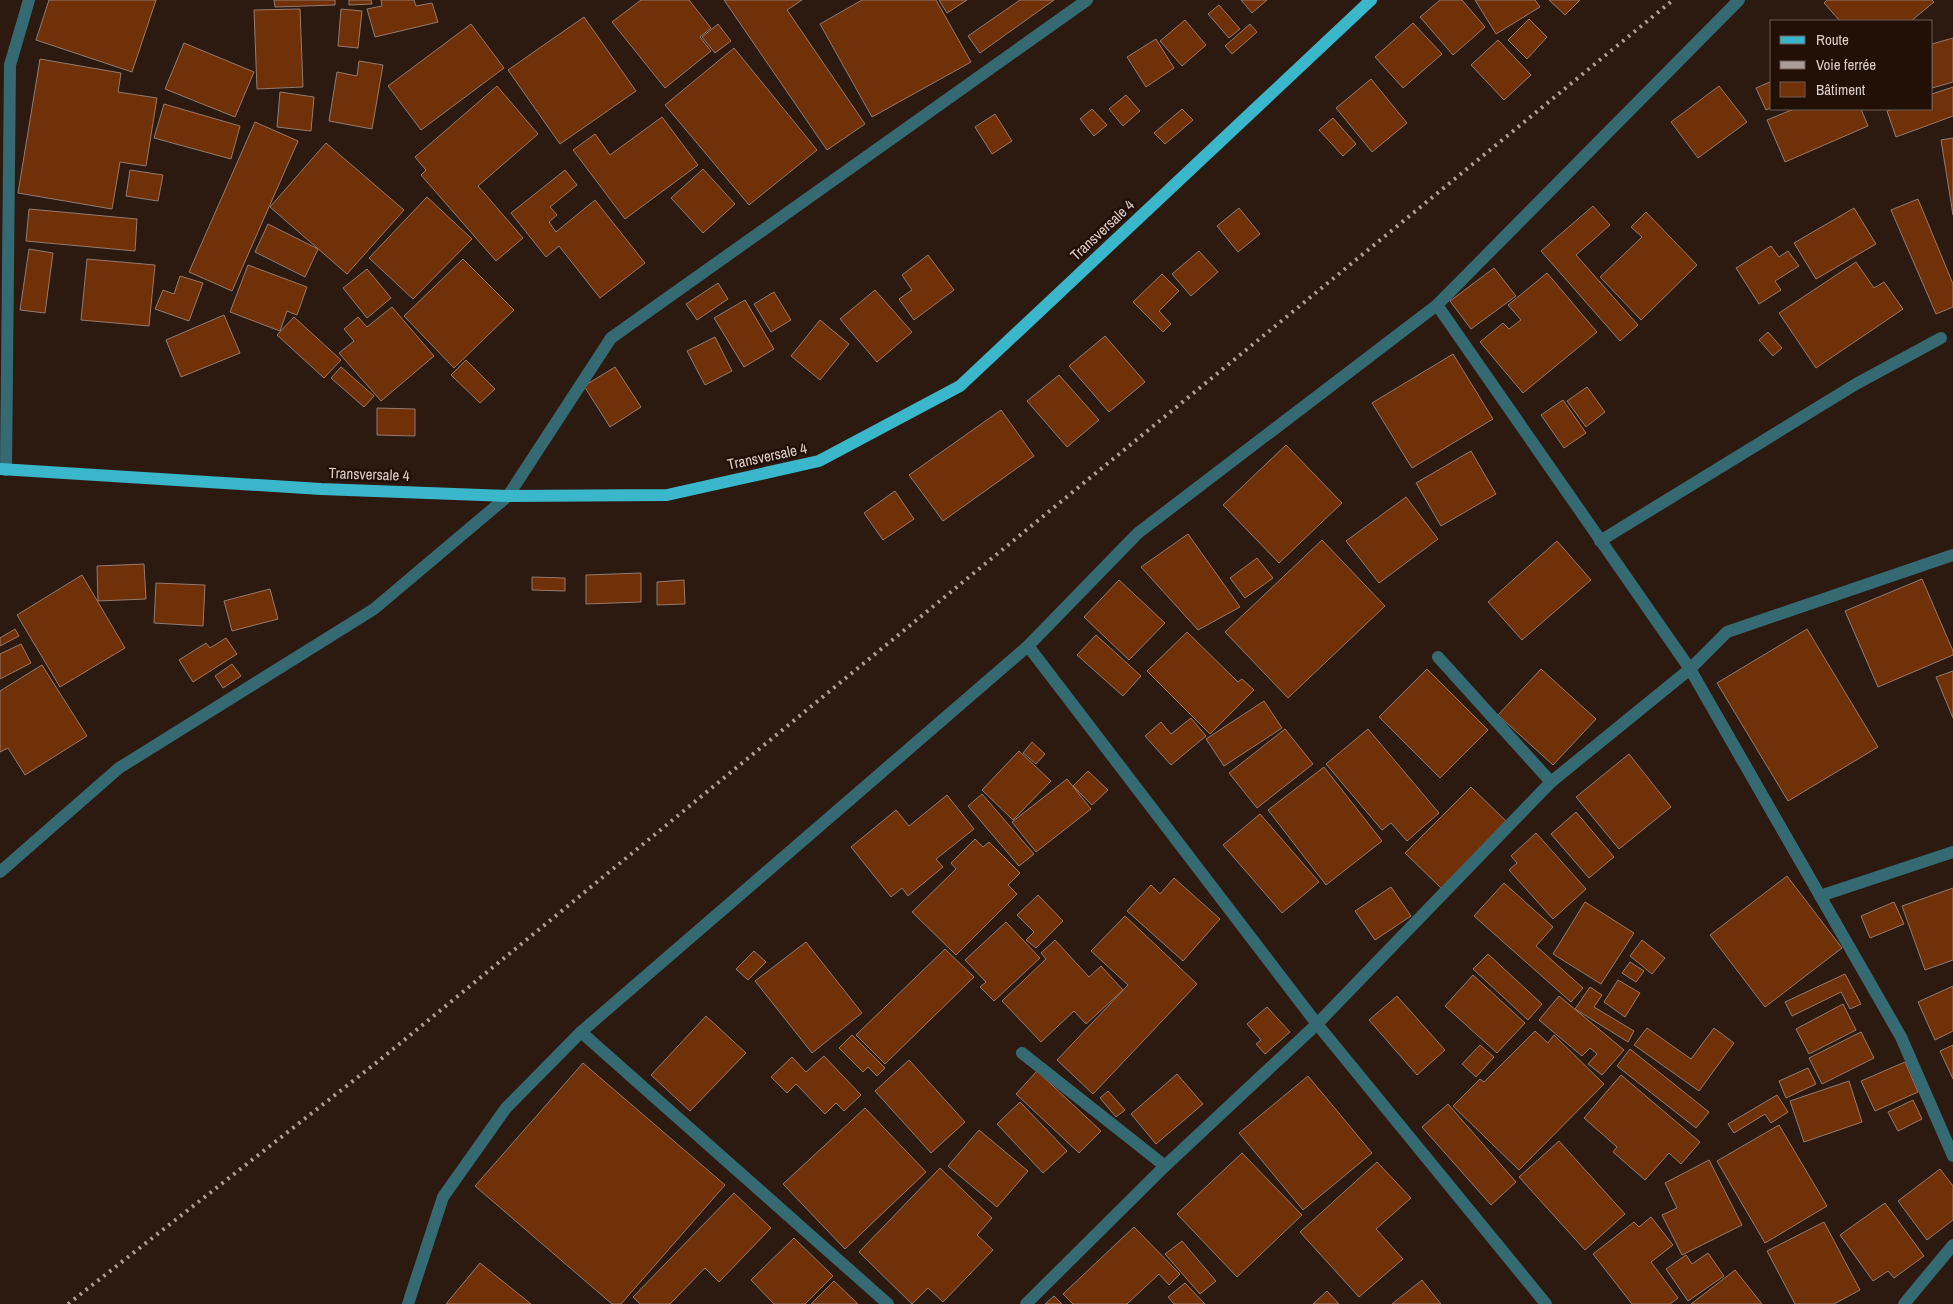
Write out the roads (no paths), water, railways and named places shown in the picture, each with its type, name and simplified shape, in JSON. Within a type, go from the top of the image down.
[{"type":"main road","name":"Transversale 4","points":[[3,470],[321,489],[508,496],[667,495],[819,461],[960,386],[1371,0]]},
{"type":"street","points":[[3,470],[10,65],[29,0]]},
{"type":"street","points":[[0,872],[119,768],[374,609],[508,496],[611,338],[1087,0]]},
{"type":"street","points":[[408,1304],[443,1197],[506,1108],[582,1032],[1028,646],[1138,533],[1437,306],[1739,0]]},
{"type":"street","points":[[1437,306],[1690,669],[1901,1037],[1953,1156]]},
{"type":"street","points":[[1600,541],[1856,384],[1941,338]]},
{"type":"street","points":[[1026,1304],[1165,1166],[1317,1024],[1551,782],[1690,669],[1727,632],[1953,555]]},
{"type":"street","points":[[1028,646],[1317,1024],[1546,1304]]},
{"type":"street","points":[[1438,657],[1551,782]]},
{"type":"street","points":[[1820,896],[1953,852]]},
{"type":"street","points":[[582,1032],[888,1304]]},
{"type":"street","points":[[1022,1052],[1165,1166]]},
{"type":"street","points":[[1904,1304],[1953,1245]]},
{"type":"railway","points":[[68,1304],[381,1059],[1673,0]]}]
